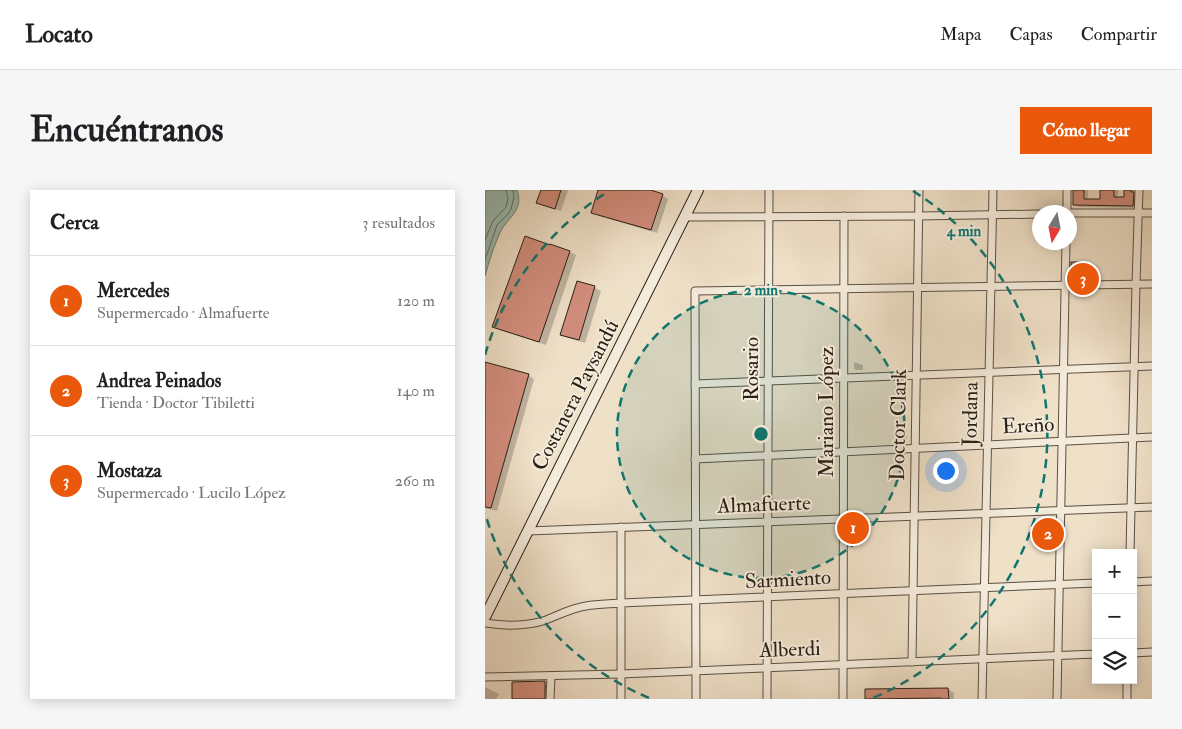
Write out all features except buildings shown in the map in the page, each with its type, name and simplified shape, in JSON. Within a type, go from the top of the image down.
[{"type":"main road","name":"Costanera Paysandú","points":[[485,617],[698,190]]},
{"type":"street","name":"Rosario","points":[[767,699],[769,190]]},
{"type":"street","name":"Doctor Clark","points":[[912,662],[919,190]]},
{"type":"street","name":"Jordana","points":[[982,699],[993,190]]},
{"type":"street","points":[[1067,190],[1068,205]]},
{"type":"street","points":[[1130,549],[1139,190]]},
{"type":"street","points":[[1077,213],[1152,213]]},
{"type":"street","points":[[685,217],[1032,214]]},
{"type":"street","name":"Mariano López","points":[[843,699],[844,216]]},
{"type":"street","points":[[1057,699],[1066,250]]},
{"type":"street","points":[[696,699],[695,291],[1152,284]]},
{"type":"street","points":[[695,384],[1152,366]]},
{"type":"street","name":"Ereño","points":[[695,459],[1152,437]]},
{"type":"street","name":"Almafuerte","points":[[528,531],[1152,508]]},
{"type":"street","points":[[621,527],[621,699]]},
{"type":"street","points":[[1137,582],[1152,581]]},
{"type":"street","name":"Sarmiento","points":[[485,623],[529,624],[586,606],[621,603],[1092,583]]},
{"type":"street","points":[[1137,652],[1152,652]]},
{"type":"street","name":"Alberdi","points":[[485,677],[621,674],[1092,654]]},
{"type":"street","points":[[550,699],[551,676]]},
{"type":"street","points":[[1127,684],[1127,699]]},
{"type":"water","points":[[485,190],[517,190],[519,198],[516,209],[497,240],[485,276]]},
{"type":"place","name":"Mostaza","points":[[1083,279]]},
{"type":"place","name":"Mercedes","points":[[853,528]]},
{"type":"place","name":"Andrea Peinados","points":[[1048,534]]}]
